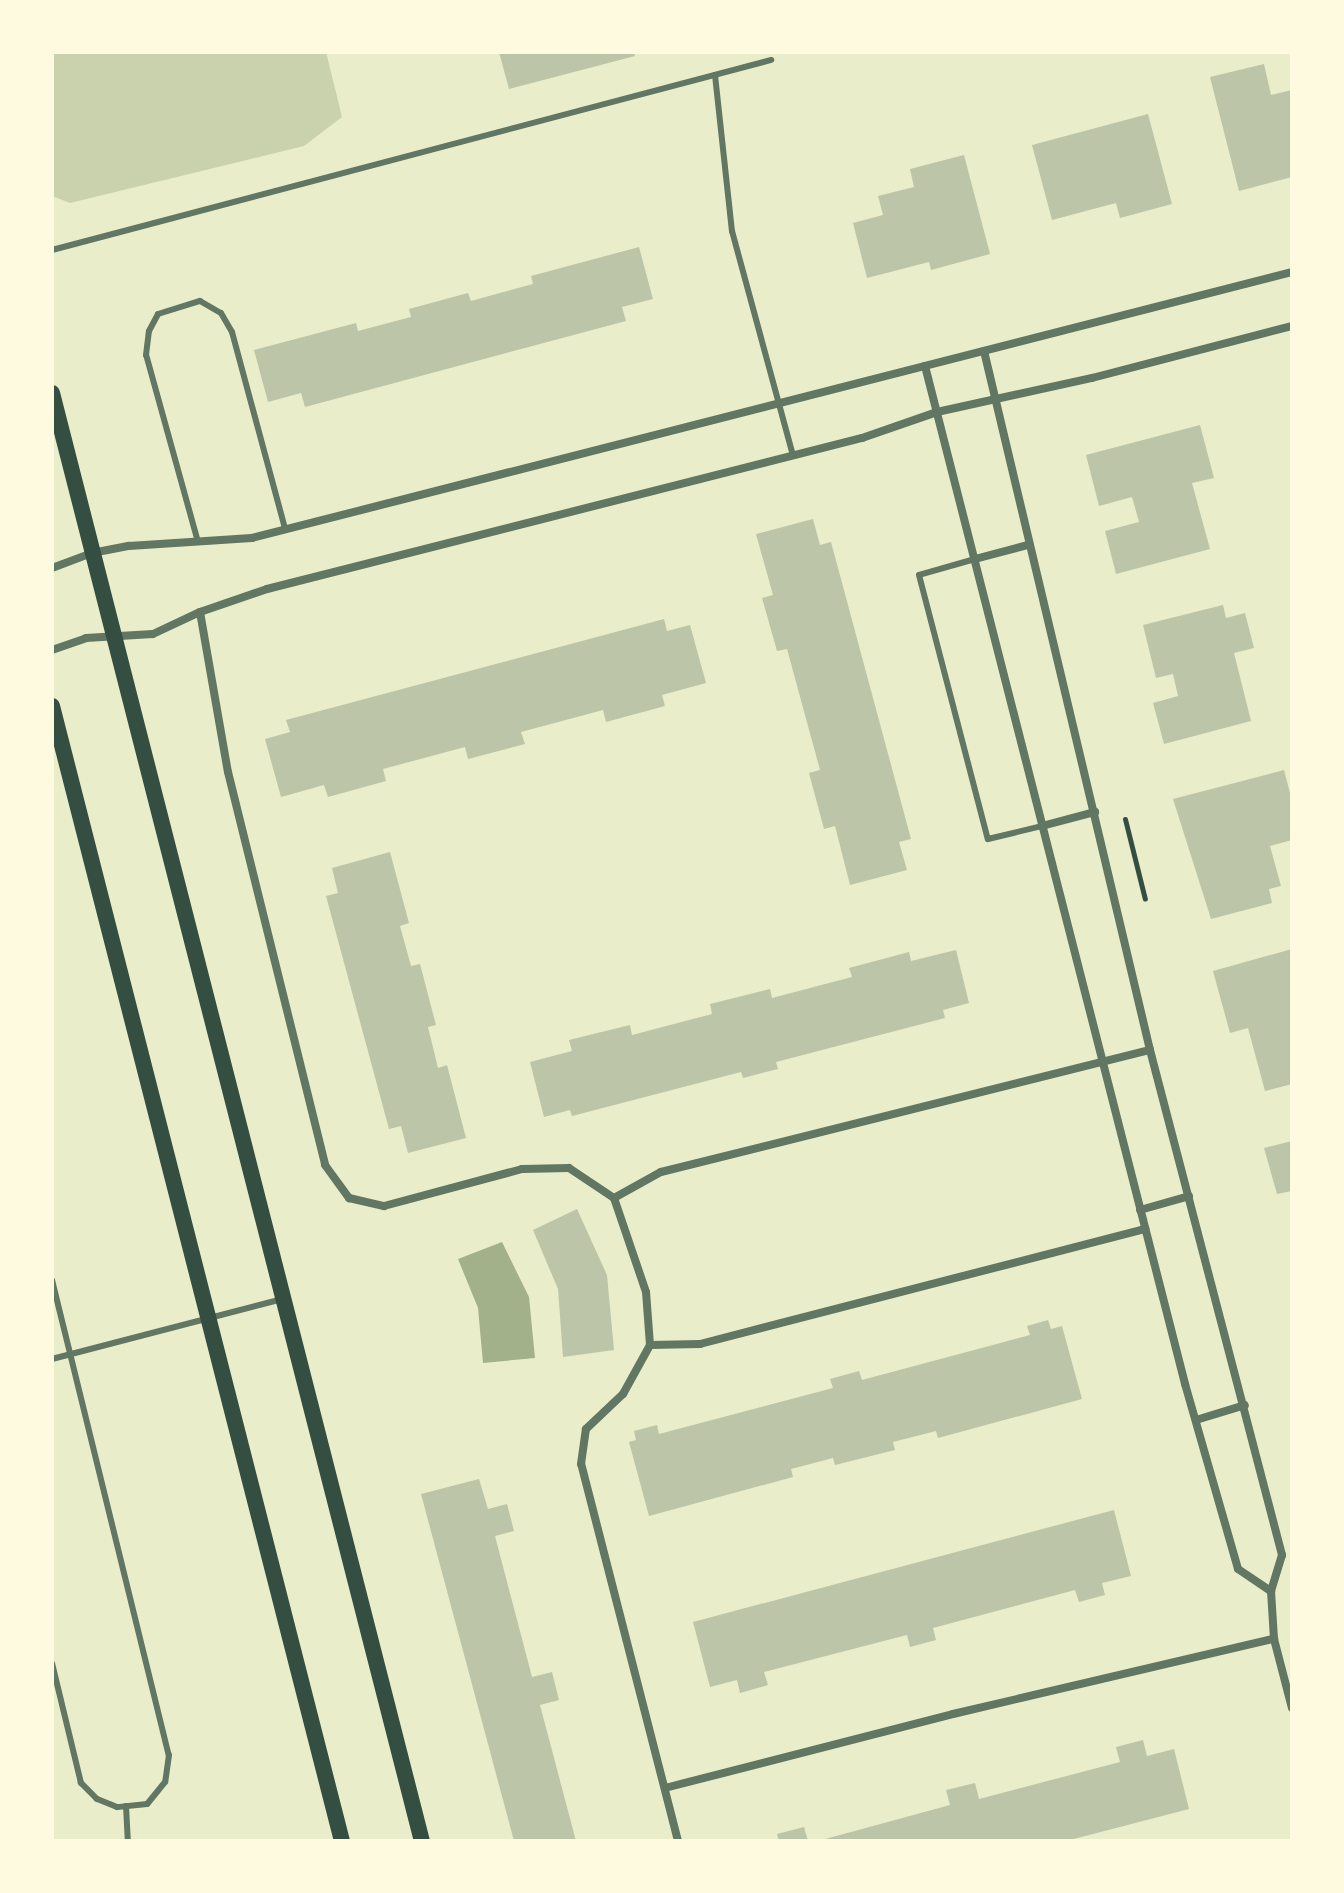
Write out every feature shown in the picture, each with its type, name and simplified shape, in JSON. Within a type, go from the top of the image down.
[{"type":"main road","points":[[52,393],[422,1841]]},
{"type":"main road","points":[[52,706],[342,1841]]},
{"type":"street","points":[[52,568],[92,553],[129,546],[252,538],[1292,272]]},
{"type":"street","points":[[52,650],[86,638],[153,634],[200,612],[267,589],[862,438],[937,412],[1292,326]]},
{"type":"street","points":[[984,351],[1150,1050],[1282,1555],[1271,1591],[1274,1639],[1292,1708]]},
{"type":"street","points":[[925,366],[1101,1062],[1238,1569],[1271,1591]]},
{"type":"street","points":[[975,559],[1028,545]]},
{"type":"street","points":[[200,612],[228,772],[325,1165],[349,1198],[384,1206],[522,1169],[569,1168],[614,1198],[646,1292],[650,1345],[623,1394],[586,1429],[581,1464],[678,1841]]},
{"type":"street","points":[[1042,826],[1095,812]]},
{"type":"street","points":[[614,1198],[661,1172],[1150,1050]]},
{"type":"street","points":[[1140,1210],[1189,1196]]},
{"type":"street","points":[[650,1345],[700,1344],[1145,1229]]},
{"type":"street","points":[[1196,1420],[1245,1405]]},
{"type":"street","points":[[665,1788],[953,1714],[1274,1639]]},
{"type":"lane","points":[[52,250],[771,60]]},
{"type":"lane","points":[[715,75],[732,231],[793,456]]},
{"type":"lane","points":[[198,542],[146,355],[149,331],[158,314],[200,301],[221,313],[232,332],[285,529]]},
{"type":"lane","points":[[975,559],[919,575],[988,839],[1042,826]]},
{"type":"lane","points":[[52,1280],[169,1755],[165,1782],[147,1804],[117,1807],[97,1799],[81,1783],[52,1663]]},
{"type":"lane","points":[[52,1359],[283,1299]]},
{"type":"lane","points":[[126,1806],[128,1841]]},
{"type":"path","points":[[1123,810],[1145,899]]},
{"type":"shaded area","points":[[52,52],[326,52],[342,117],[304,146],[70,203],[52,196]]},
{"type":"shaded area","points":[[502,1242],[529,1297],[535,1358],[483,1363],[478,1308],[458,1259]]},
{"type":"building","points":[[499,52],[634,52],[635,56],[509,89]]},
{"type":"building","points":[[1264,64],[1271,95],[1292,90],[1292,177],[1239,191],[1210,77]]},
{"type":"building","points":[[1148,114],[1172,204],[1120,218],[1116,203],[1052,220],[1032,145]]},
{"type":"building","points":[[964,155],[990,254],[931,270],[929,262],[867,278],[853,223],[883,215],[878,196],[914,187],[910,169]]},
{"type":"building","points":[[639,247],[653,299],[622,307],[626,321],[305,407],[301,393],[268,402],[254,350],[356,323],[358,331],[411,317],[409,309],[468,293],[471,301],[533,284],[531,276]]},
{"type":"building","points":[[1200,425],[1214,478],[1192,483],[1210,549],[1116,574],[1105,531],[1139,522],[1132,497],[1099,506],[1086,455]]},
{"type":"building","points":[[813,519],[820,545],[831,542],[911,839],[899,842],[907,870],[850,885],[835,826],[824,829],[809,773],[820,770],[787,649],[777,651],[762,598],[773,595],[756,534]]},
{"type":"building","points":[[1223,605],[1226,618],[1245,613],[1254,648],[1234,653],[1251,721],[1164,744],[1153,703],[1178,696],[1173,674],[1156,678],[1143,625]]},
{"type":"building","points":[[664,619],[667,631],[690,625],[706,683],[662,695],[665,706],[606,722],[603,710],[521,732],[525,744],[468,759],[465,747],[383,769],[386,781],[328,797],[324,785],[281,797],[265,739],[290,732],[286,720]]},
{"type":"building","points":[[1284,770],[1292,801],[1292,840],[1270,846],[1281,886],[1269,889],[1272,903],[1211,919],[1173,799]]},
{"type":"building","points":[[390,852],[409,923],[400,926],[411,966],[420,964],[436,1025],[428,1027],[438,1068],[447,1065],[466,1138],[408,1153],[401,1126],[389,1129],[326,896],[338,893],[332,868]]},
{"type":"building","points":[[1292,949],[1292,1084],[1265,1091],[1248,1028],[1230,1033],[1213,971]]},
{"type":"building","points":[[956,950],[969,1003],[943,1010],[945,1018],[776,1062],[778,1069],[743,1078],[741,1072],[572,1116],[570,1110],[544,1117],[530,1062],[572,1051],[569,1040],[630,1025],[632,1035],[712,1014],[710,1004],[770,989],[772,998],[852,977],[849,968],[909,952],[911,961]]},
{"type":"building","points":[[1292,1141],[1292,1191],[1277,1194],[1264,1148]]},
{"type":"building","points":[[577,1209],[607,1275],[614,1350],[563,1357],[558,1289],[533,1230]]},
{"type":"building","points":[[1048,1320],[1051,1329],[1062,1326],[1082,1399],[938,1438],[936,1431],[893,1442],[895,1450],[835,1465],[833,1458],[791,1469],[793,1477],[649,1516],[629,1442],[636,1440],[634,1431],[657,1425],[659,1434],[833,1388],[830,1379],[859,1371],[862,1380],[1030,1335],[1027,1326]]},
{"type":"building","points":[[479,1479],[488,1509],[507,1504],[514,1531],[495,1536],[532,1677],[552,1672],[559,1700],[540,1705],[576,1841],[514,1841],[421,1494]]},
{"type":"building","points":[[1114,1510],[1131,1576],[1102,1583],[1105,1595],[1079,1602],[1075,1590],[933,1628],[936,1640],[910,1647],[907,1635],[764,1672],[768,1685],[740,1693],[737,1680],[710,1687],[693,1622]]},
{"type":"building","points":[[1143,1740],[1147,1756],[1174,1749],[1189,1809],[1066,1841],[818,1841],[950,1805],[946,1790],[975,1783],[979,1799],[1120,1762],[1116,1747]]},
{"type":"building","points":[[804,1827],[808,1841],[779,1841],[777,1834]]}]
